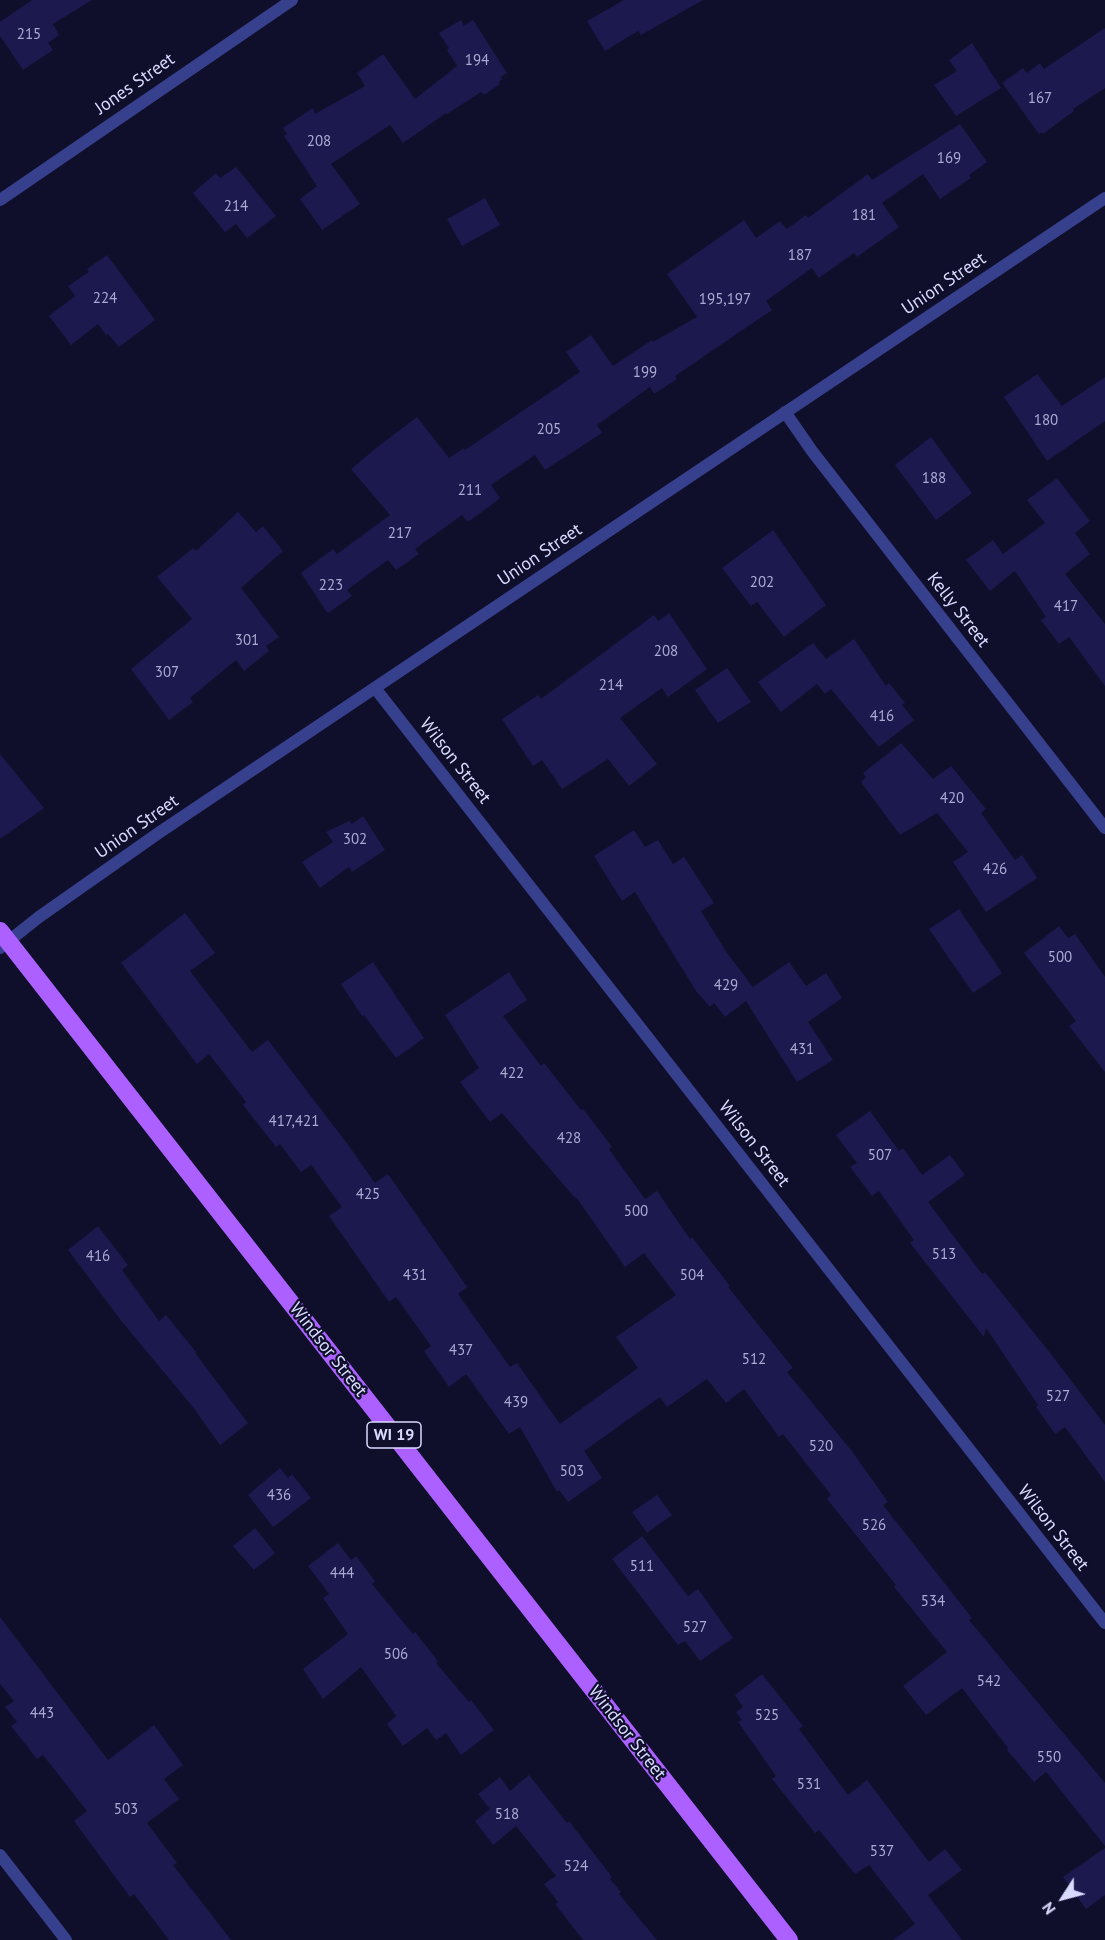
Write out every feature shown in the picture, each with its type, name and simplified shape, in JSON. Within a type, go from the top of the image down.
[{"type":"main road","name":"Windsor Street","points":[[3,940],[789,1940]]},
{"type":"street","name":"Jones Street","points":[[0,200],[291,0]]},
{"type":"street","name":"Union Street","points":[[3,940],[160,832],[1105,198]]},
{"type":"street","name":"Kelly Street","points":[[785,412],[812,451],[1105,828]]},
{"type":"street","name":"Wilson Street","points":[[375,688],[1105,1623]]},
{"type":"street","points":[[0,1855],[66,1940]]},
{"type":"building","points":[[32,0],[92,0],[53,24],[59,35],[48,43],[53,50],[23,70],[0,36],[0,22]]},
{"type":"building","points":[[624,0],[703,0],[641,35],[638,31],[605,51],[587,21]]},
{"type":"building","points":[[461,20],[464,26],[473,20],[507,73],[501,77],[500,84],[484,95],[481,92],[446,113],[403,143],[390,125],[331,164],[360,204],[322,230],[300,199],[317,186],[284,136],[287,134],[283,128],[313,108],[315,114],[365,86],[357,73],[383,54],[415,99],[457,66],[439,33]]},
{"type":"building","points":[[1105,28],[1105,88],[1073,109],[1074,111],[1043,134],[1042,132],[1039,134],[1002,83],[1023,68],[1027,73],[1040,63],[1044,69]]},
{"type":"building","points":[[972,43],[1001,88],[956,116],[934,85],[957,71],[949,60]]},
{"type":"building","points":[[960,124],[987,162],[969,175],[971,178],[940,199],[923,174],[882,203],[899,227],[857,257],[854,253],[819,278],[812,268],[766,301],[772,310],[675,376],[677,379],[654,394],[650,387],[597,425],[602,433],[545,470],[535,455],[491,485],[500,498],[490,506],[468,522],[462,515],[415,549],[419,554],[396,570],[388,560],[347,590],[352,596],[328,613],[326,611],[301,573],[333,549],[337,554],[390,515],[351,469],[380,445],[417,417],[449,458],[464,448],[465,450],[580,372],[566,352],[591,335],[613,366],[652,340],[653,342],[697,317],[667,274],[744,220],[756,238],[780,221],[787,229],[806,215],[808,218],[868,174],[872,180]]},
{"type":"building","points":[[236,167],[276,216],[247,238],[236,224],[225,232],[193,193],[216,173],[220,178]]},
{"type":"building","points":[[485,198],[500,225],[462,246],[447,219]]},
{"type":"building","points":[[107,255],[155,320],[119,347],[98,324],[71,345],[49,316],[75,296],[68,286],[89,272],[87,269]]},
{"type":"building","points":[[1037,374],[1062,406],[1105,377],[1105,421],[1047,461],[1004,397]]},
{"type":"building","points":[[931,437],[972,493],[936,520],[895,465]]},
{"type":"building","points":[[1057,478],[1090,521],[1075,533],[1090,554],[1065,574],[1105,624],[1105,686],[1069,637],[1059,644],[1041,620],[1046,617],[1015,571],[990,591],[966,560],[993,540],[1003,554],[1045,523],[1027,500]]},
{"type":"building","points":[[238,512],[256,532],[263,526],[283,551],[241,588],[279,637],[266,646],[269,651],[244,671],[236,660],[190,698],[193,702],[169,720],[131,669],[192,619],[157,577],[193,548],[196,551]]},
{"type":"building","points":[[773,530],[826,605],[784,637],[757,602],[751,606],[722,568]]},
{"type":"building","points":[[669,613],[707,669],[668,697],[662,688],[620,718],[657,764],[629,786],[608,759],[562,789],[542,760],[533,766],[502,719],[538,695],[541,699],[654,615],[658,621]]},
{"type":"building","points":[[854,639],[886,686],[889,683],[905,703],[902,705],[914,720],[879,747],[831,689],[825,694],[817,684],[781,712],[758,682],[813,643],[826,659]]},
{"type":"building","points":[[727,668],[751,702],[718,723],[695,690]]},
{"type":"building","points":[[901,743],[933,779],[951,766],[986,809],[981,813],[1015,860],[1022,855],[1037,878],[986,912],[953,862],[968,852],[937,813],[900,835],[861,782],[866,777],[863,773]]},
{"type":"building","points":[[0,754],[44,808],[0,839]]},
{"type":"building","points":[[363,816],[385,850],[352,872],[349,867],[320,888],[302,862],[333,842],[326,832],[349,821],[352,824]]},
{"type":"building","points":[[634,830],[645,847],[658,840],[673,864],[684,857],[714,903],[701,911],[727,953],[753,987],[789,962],[806,986],[826,973],[842,998],[808,1022],[833,1060],[797,1082],[746,1001],[725,1017],[714,1003],[710,1007],[696,991],[635,892],[622,901],[594,856]]},
{"type":"building","points":[[959,909],[1002,973],[973,993],[929,929]]},
{"type":"building","points":[[185,913],[215,953],[190,971],[252,1052],[268,1040],[375,1183],[388,1174],[467,1287],[458,1294],[510,1367],[517,1363],[560,1424],[638,1368],[616,1337],[676,1295],[644,1253],[625,1267],[576,1197],[502,1113],[490,1122],[460,1082],[479,1068],[445,1015],[509,972],[527,1000],[503,1016],[541,1066],[544,1063],[594,1123],[612,1147],[609,1149],[645,1199],[657,1191],[690,1239],[692,1237],[730,1286],[728,1287],[793,1368],[787,1372],[851,1450],[888,1502],[883,1505],[972,1618],[969,1620],[1105,1783],[1105,1846],[1046,1772],[1034,1782],[1007,1750],[1008,1748],[962,1688],[926,1715],[903,1686],[947,1652],[827,1499],[831,1495],[783,1434],[779,1437],[744,1389],[726,1403],[707,1379],[667,1407],[660,1397],[584,1451],[602,1478],[568,1502],[559,1490],[557,1492],[520,1427],[509,1434],[466,1374],[449,1387],[424,1351],[431,1346],[396,1297],[389,1302],[329,1216],[342,1207],[311,1165],[301,1172],[280,1144],[276,1147],[243,1105],[246,1102],[209,1054],[197,1064],[121,963]]},
{"type":"building","points":[[1059,926],[1068,938],[1075,934],[1105,977],[1105,1072],[1069,1026],[1076,1021],[1024,953]]},
{"type":"building","points":[[373,962],[424,1038],[396,1058],[364,1015],[362,1016],[341,984]]},
{"type":"building","points":[[870,1111],[899,1151],[903,1148],[922,1175],[950,1155],[965,1175],[928,1202],[982,1274],[985,1272],[1105,1425],[1105,1482],[1065,1427],[1055,1434],[986,1328],[984,1337],[910,1243],[914,1240],[879,1191],[872,1196],[850,1167],[857,1163],[836,1135]]},
{"type":"building","points":[[98,1226],[128,1265],[122,1270],[159,1321],[166,1315],[248,1423],[220,1445],[192,1406],[123,1323],[68,1250]]},
{"type":"building","points":[[280,1468],[288,1478],[292,1474],[311,1498],[273,1527],[248,1495]]},
{"type":"building","points":[[657,1495],[672,1515],[647,1533],[632,1512]]},
{"type":"building","points":[[255,1528],[275,1553],[254,1570],[233,1546]]},
{"type":"building","points":[[642,1536],[688,1596],[698,1589],[733,1638],[700,1661],[685,1641],[678,1645],[612,1559]]},
{"type":"building","points":[[338,1543],[351,1560],[356,1556],[375,1581],[372,1584],[413,1634],[415,1632],[438,1661],[436,1663],[469,1702],[471,1700],[494,1730],[461,1755],[446,1733],[436,1740],[427,1728],[403,1746],[387,1724],[396,1716],[361,1667],[323,1699],[303,1669],[348,1634],[323,1598],[329,1594],[308,1566]]},
{"type":"building","points":[[0,1617],[108,1760],[154,1725],[183,1765],[164,1779],[179,1799],[147,1823],[177,1863],[173,1865],[231,1940],[169,1940],[134,1894],[130,1897],[74,1821],[87,1811],[43,1755],[37,1759],[11,1726],[17,1722],[5,1707],[14,1701],[0,1684]]},
{"type":"building","points":[[762,1674],[803,1726],[799,1729],[848,1795],[867,1780],[929,1862],[945,1849],[962,1870],[928,1895],[962,1940],[893,1940],[915,1924],[869,1865],[855,1874],[819,1830],[815,1833],[772,1779],[776,1776],[738,1722],[742,1720],[736,1712],[743,1707],[735,1695]]},
{"type":"building","points":[[529,1775],[567,1823],[569,1821],[612,1877],[610,1879],[621,1892],[619,1894],[657,1940],[583,1940],[555,1904],[558,1902],[544,1884],[556,1876],[516,1826],[493,1845],[475,1821],[490,1809],[478,1794],[500,1777],[510,1791]]},
{"type":"building","points":[[1105,1848],[1105,1895],[1086,1909],[1063,1877]]}]
